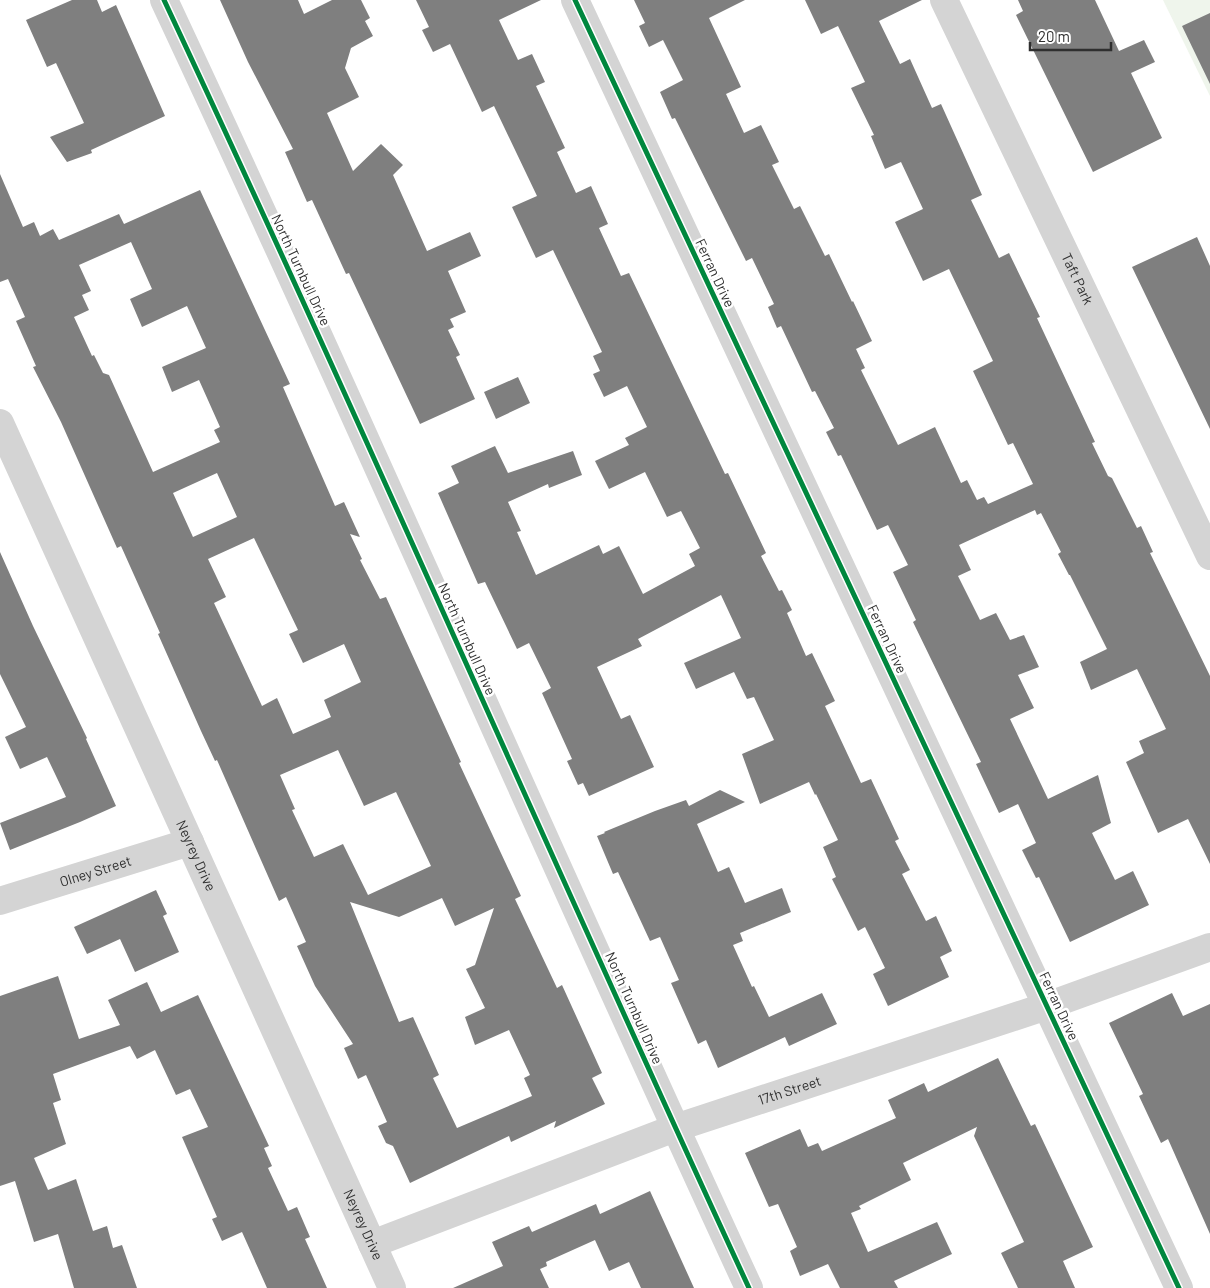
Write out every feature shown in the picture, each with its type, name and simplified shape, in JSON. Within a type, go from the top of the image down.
[{"type":"street","name":"North Turnbull Drive","points":[[164,0],[350,404],[675,1128],[749,1288]]},
{"type":"street","name":"Ferran Drive","points":[[575,0],[1179,1288]]},
{"type":"street","name":"Taft Park","points":[[944,0],[1210,556]]},
{"type":"street","name":"Neyrey Drive","points":[[0,423],[392,1288]]},
{"type":"street","name":"Olney Street","points":[[0,901],[190,842]]},
{"type":"street","name":"17th Street","points":[[372,1244],[675,1128],[1047,1006],[1210,947]]},
{"type":"shaded area","points":[[1163,0],[1210,0],[1210,96]]},
{"type":"building","points":[[72,0],[97,0],[102,12],[116,5],[165,116],[91,150],[92,153],[67,162],[50,137],[84,123],[56,63],[47,67],[26,20]]},
{"type":"building","points":[[220,0],[298,0],[304,14],[332,0],[361,0],[370,18],[365,21],[373,36],[351,48],[345,68],[359,97],[327,113],[353,171],[381,144],[403,165],[393,175],[427,251],[470,232],[481,256],[448,271],[466,312],[450,319],[454,327],[448,330],[460,355],[456,357],[475,399],[420,424],[349,273],[346,274],[312,200],[307,202],[285,152],[293,149],[248,62]]},
{"type":"building","points":[[416,0],[541,0],[499,20],[518,60],[532,54],[545,82],[536,86],[565,148],[557,152],[576,193],[591,186],[608,224],[599,228],[621,276],[629,273],[725,474],[728,473],[766,553],[761,556],[779,591],[782,590],[792,610],[787,613],[806,656],[812,653],[835,701],[825,706],[861,783],[871,779],[899,839],[895,841],[910,870],[902,874],[926,921],[936,916],[952,951],[940,957],[949,977],[888,1006],[873,974],[885,968],[865,927],[858,931],[832,879],[836,877],[823,847],[838,840],[809,782],[760,804],[742,754],[774,740],[754,697],[747,699],[734,672],[696,689],[684,663],[741,638],[721,595],[638,639],[642,646],[597,667],[621,719],[630,715],[654,767],[589,796],[583,783],[578,785],[567,761],[572,759],[542,693],[551,688],[529,643],[517,649],[485,582],[478,584],[438,493],[459,483],[451,466],[495,446],[508,473],[573,451],[582,475],[549,488],[548,484],[508,502],[521,531],[517,532],[536,575],[599,545],[603,554],[619,546],[643,594],[695,566],[689,554],[700,548],[681,511],[667,517],[645,472],[609,489],[595,461],[629,445],[625,438],[647,427],[627,386],[604,397],[593,374],[600,371],[593,356],[602,352],[553,250],[536,258],[512,207],[537,196],[494,106],[482,112],[450,44],[433,52],[422,30],[429,27]]},
{"type":"building","points":[[634,0],[745,0],[709,18],[741,87],[726,94],[744,133],[761,125],[779,162],[772,165],[794,209],[800,206],[825,256],[829,254],[853,301],[872,341],[856,349],[865,368],[861,370],[898,445],[935,427],[961,483],[967,480],[977,500],[984,497],[988,504],[1033,484],[1013,443],[1008,445],[973,371],[993,361],[949,269],[923,281],[895,222],[923,209],[901,162],[885,169],[871,136],[874,135],[851,88],[865,82],[838,26],[821,34],[805,0],[922,0],[879,21],[900,64],[910,59],[932,108],[941,104],[982,195],[971,200],[999,258],[1009,253],[1040,317],[1037,318],[1095,442],[1092,443],[1137,528],[1141,526],[1153,552],[1150,553],[1210,676],[1210,864],[1188,819],[1158,833],[1126,762],[1144,753],[1139,741],[1166,729],[1137,669],[1091,690],[1080,662],[1107,649],[1058,554],[1061,552],[1041,513],[1037,515],[1035,510],[959,545],[971,570],[958,576],[980,620],[996,613],[1010,640],[1024,635],[1039,667],[1018,675],[1034,708],[1010,719],[1048,799],[1098,775],[1111,823],[1092,833],[1115,880],[1133,871],[1149,905],[1070,942],[1039,877],[1036,878],[1022,850],[1036,843],[1018,804],[999,813],[976,764],[981,762],[913,622],[916,620],[893,572],[908,565],[888,525],[877,530],[841,455],[838,456],[826,432],[834,428],[815,391],[812,392],[781,326],[777,328],[768,307],[774,304],[752,258],[746,261],[675,118],[672,119],[660,92],[683,80],[663,40],[649,47],[639,26],[645,23]]},
{"type":"building","points":[[1018,0],[1095,0],[1119,51],[1144,40],[1155,62],[1131,73],[1162,138],[1093,172],[1016,15],[1023,11]]},
{"type":"building","points":[[1210,13],[1210,84],[1182,26]]},
{"type":"building","points":[[0,174],[23,227],[34,222],[40,236],[53,229],[59,240],[119,214],[124,224],[200,190],[290,384],[283,387],[335,506],[344,502],[360,537],[350,534],[362,559],[360,560],[380,599],[386,597],[461,762],[459,763],[521,896],[515,899],[557,988],[562,985],[602,1073],[592,1078],[605,1104],[554,1128],[556,1121],[511,1142],[509,1136],[410,1183],[393,1146],[386,1143],[378,1126],[387,1122],[366,1075],[358,1079],[344,1048],[353,1044],[315,986],[297,946],[306,942],[286,897],[279,901],[217,760],[215,761],[201,731],[121,546],[117,548],[61,422],[33,367],[36,366],[16,321],[25,317],[8,279],[0,282]],"holes":[[[131,242],[152,289],[130,299],[142,327],[187,306],[206,348],[162,367],[172,392],[199,380],[220,427],[214,430],[220,442],[153,472],[109,375],[103,373],[94,355],[92,356],[74,317],[89,310],[82,295],[91,291],[79,265]],[[217,473],[237,517],[193,537],[173,493]],[[254,538],[298,630],[289,634],[303,663],[344,644],[361,682],[324,700],[331,717],[293,734],[277,698],[262,706],[214,603],[226,597],[208,559]],[[338,750],[364,806],[396,792],[431,866],[368,895],[343,844],[314,857],[292,810],[295,809],[280,775]],[[442,898],[455,926],[494,908],[475,965],[466,969],[485,1008],[465,1017],[475,1045],[509,1030],[530,1075],[524,1078],[532,1096],[457,1128],[433,1078],[439,1075],[413,1017],[399,1022],[350,902],[399,917]]]},
{"type":"building","points":[[1197,237],[1210,266],[1210,429],[1132,267]]},
{"type":"building","points":[[518,377],[530,403],[496,419],[484,392]]},
{"type":"building","points":[[0,552],[87,738],[116,806],[10,850],[0,823],[66,797],[47,757],[20,769],[5,737],[26,727],[0,674]]},
{"type":"building","points":[[720,790],[745,802],[697,824],[718,872],[729,867],[745,903],[782,888],[791,912],[740,933],[743,941],[733,945],[752,987],[754,986],[769,1017],[822,993],[837,1024],[789,1046],[785,1037],[718,1068],[706,1040],[698,1044],[671,983],[679,980],[660,937],[650,941],[618,872],[613,874],[597,836],[686,800],[689,806]]},
{"type":"building","points":[[156,890],[167,914],[163,916],[179,952],[135,972],[120,939],[87,954],[74,927]]},
{"type":"building","points":[[58,976],[79,1039],[120,1025],[108,1000],[147,982],[161,1012],[198,995],[269,1146],[264,1148],[272,1166],[268,1168],[288,1211],[297,1207],[310,1237],[305,1239],[327,1288],[267,1288],[242,1232],[222,1241],[212,1219],[217,1217],[182,1137],[208,1127],[190,1089],[176,1095],[155,1050],[137,1059],[130,1046],[53,1074],[61,1100],[53,1103],[66,1144],[34,1158],[48,1190],[76,1179],[93,1231],[107,1226],[113,1248],[122,1245],[137,1288],[74,1288],[58,1234],[34,1242],[15,1181],[0,1186],[0,996]]},
{"type":"building","points":[[1172,993],[1183,1016],[1210,1004],[1210,1234],[1168,1139],[1161,1143],[1139,1096],[1143,1094],[1109,1023]]},
{"type":"building","points":[[998,1058],[1031,1126],[1035,1124],[1093,1247],[1063,1261],[1075,1288],[1018,1288],[1001,1253],[1024,1242],[974,1136],[977,1127],[903,1163],[911,1180],[859,1206],[861,1209],[851,1213],[868,1252],[937,1222],[952,1254],[894,1281],[898,1288],[840,1288],[828,1264],[800,1276],[790,1251],[797,1247],[778,1204],[769,1207],[745,1153],[800,1129],[808,1147],[818,1143],[822,1151],[896,1118],[888,1100],[924,1083],[928,1092]]},
{"type":"building","points":[[650,1191],[694,1288],[641,1288],[629,1262],[609,1271],[595,1240],[546,1262],[547,1266],[540,1269],[549,1288],[453,1288],[503,1266],[492,1242],[529,1226],[532,1232],[596,1204],[600,1214]]},
{"type":"cycle path","points":[[164,0],[312,321],[749,1288]]},
{"type":"cycle path","points":[[575,0],[1179,1288]]}]
